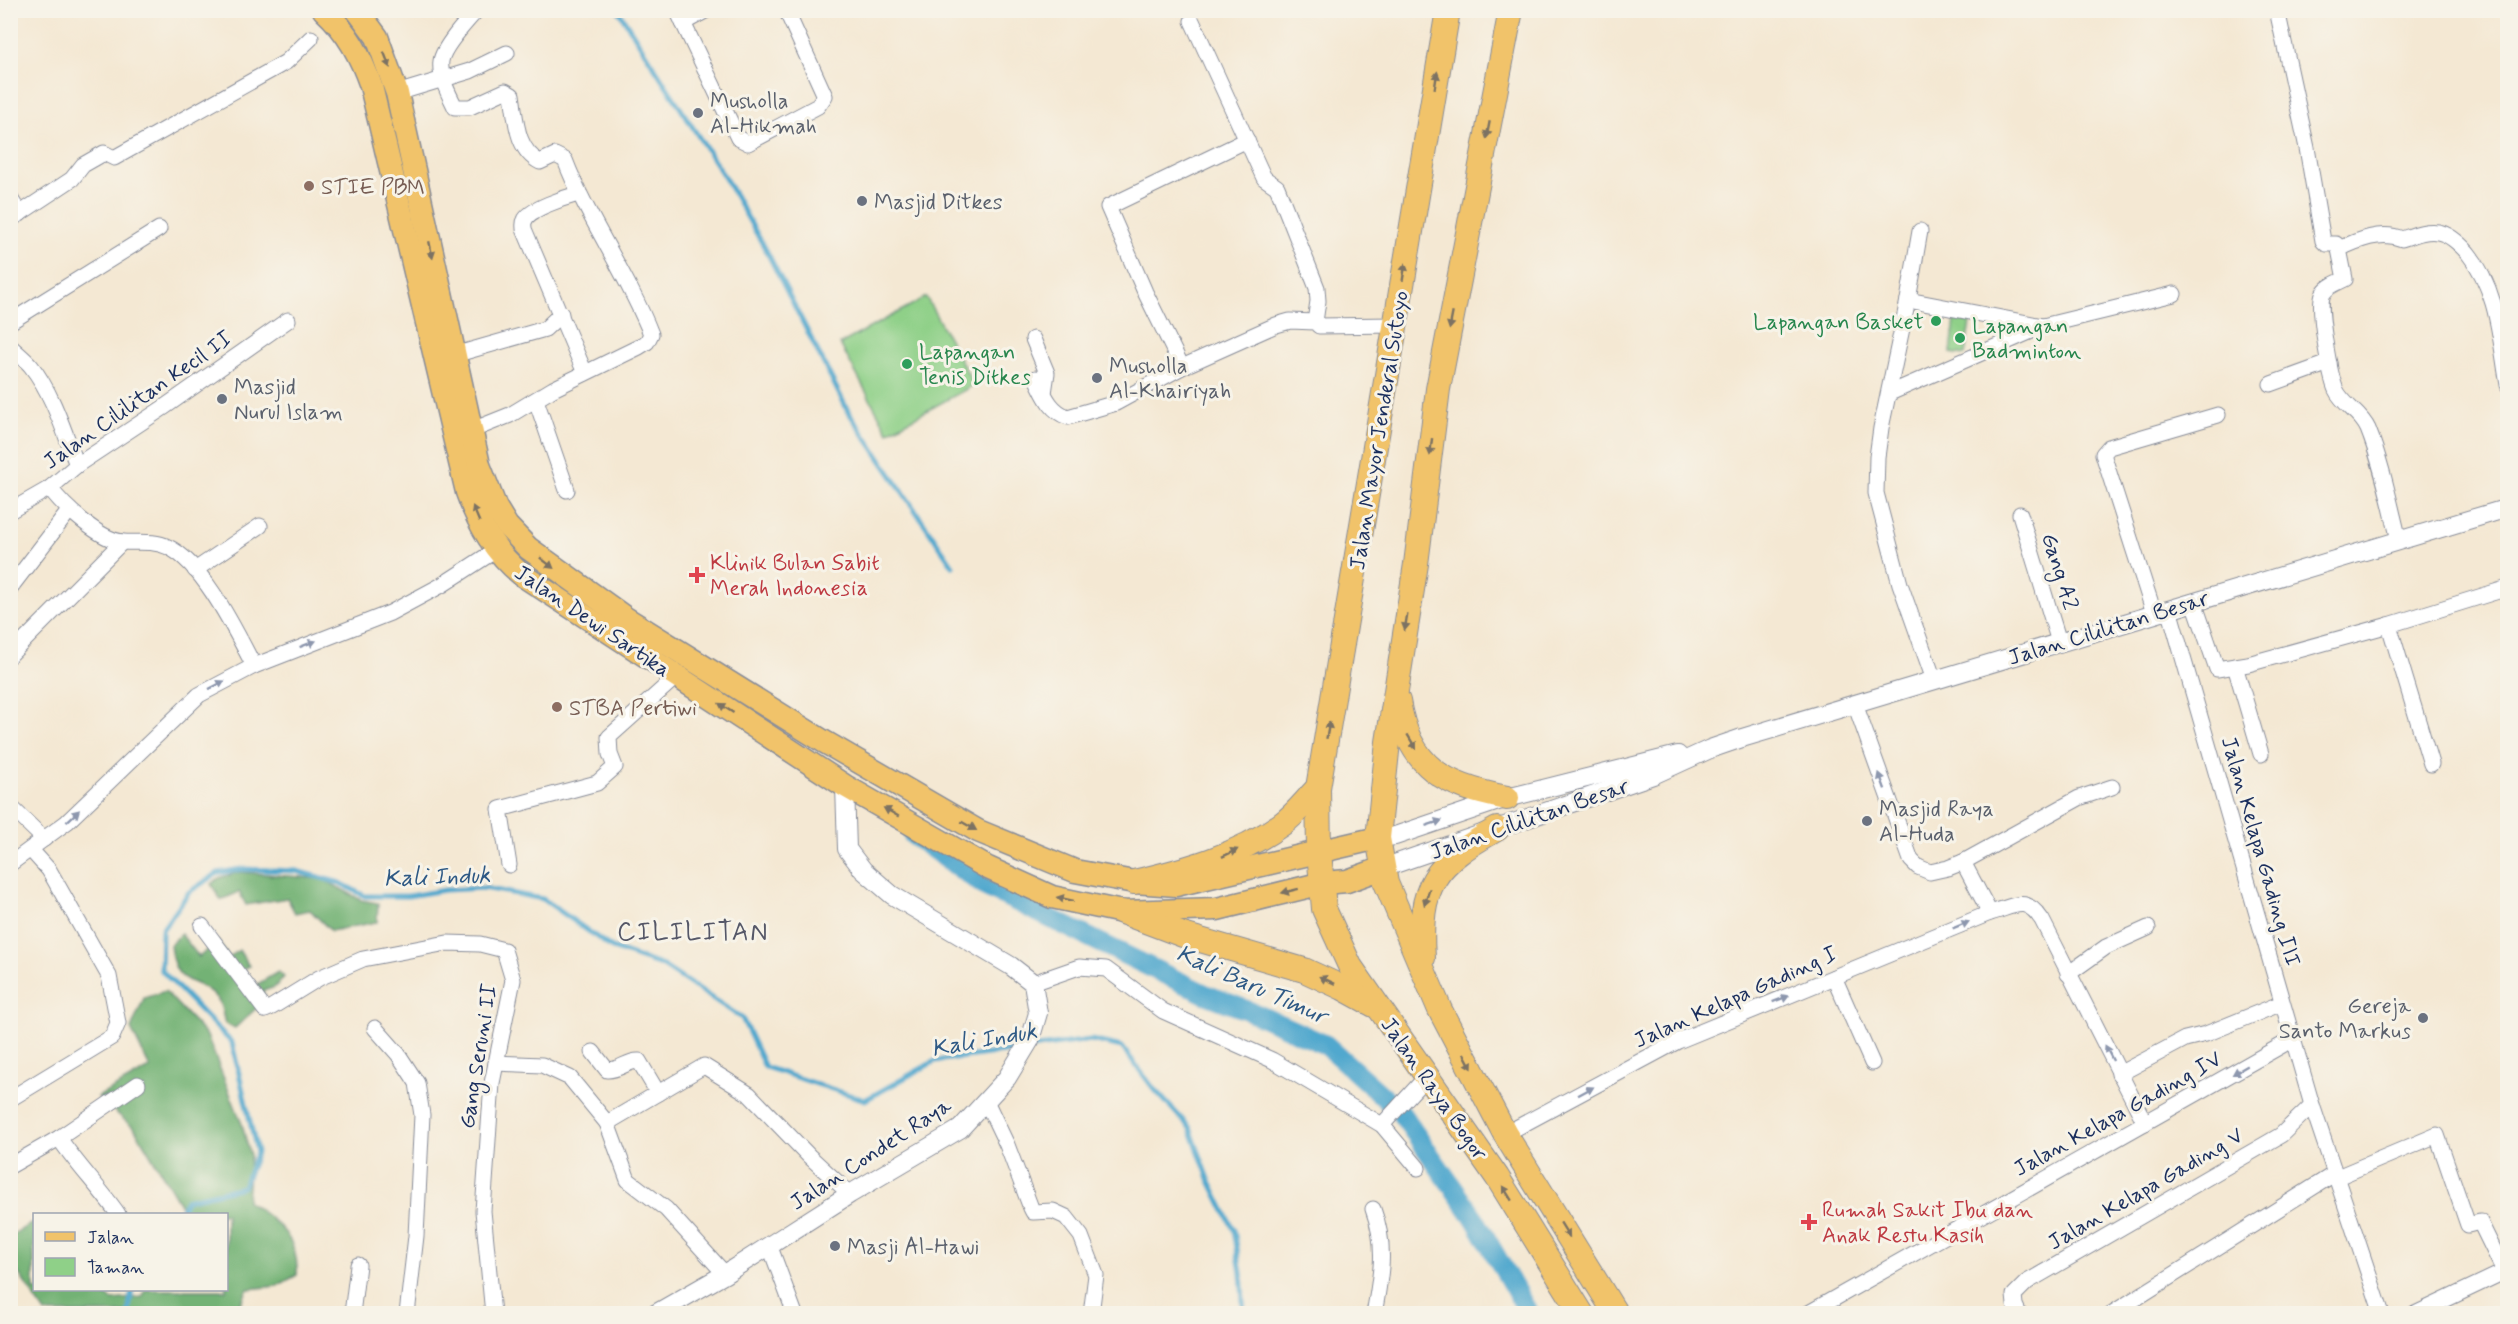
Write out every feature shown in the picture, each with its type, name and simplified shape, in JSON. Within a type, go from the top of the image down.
[{"type":"highway","name":"Jalan Mayor Jenderal Sutoyo","points":[[1329,848],[1318,788],[1448,10]]},
{"type":"highway","points":[[1378,838],[1379,806],[1416,564],[1438,389],[1511,10]]},
{"type":"highway","points":[[1396,686],[1400,714],[1407,736],[1435,773],[1463,788],[1507,798]]},
{"type":"highway","points":[[1134,882],[1177,872],[1233,852],[1284,823],[1318,788]]},
{"type":"highway","points":[[1424,974],[1422,911],[1428,889],[1449,861],[1467,845],[1497,829]]},
{"type":"highway","name":"Jalan Raya Bogor","points":[[1378,838],[1386,884],[1424,974],[1505,1134],[1616,1314]]},
{"type":"highway","name":"Jalan Raya Bogor","points":[[1329,848],[1323,883],[1324,909],[1350,966],[1497,1177],[1582,1314]]},
{"type":"highway","points":[[1122,912],[1183,935],[1304,970],[1343,988],[1378,1008]]},
{"type":"main road","name":"Jalan Dewi Sartika","points":[[324,10],[347,34],[356,48],[371,87],[467,492],[480,523],[496,550],[515,569],[540,588],[845,786],[988,868],[1052,897],[1122,912],[1217,909],[1323,883],[1347,881]]},
{"type":"main road","name":"Jalan Dewi Sartika","points":[[357,10],[377,37],[398,93],[470,431],[487,489],[507,526],[528,548],[551,567],[624,617],[833,747],[978,831],[1075,871],[1134,882],[1176,885],[1329,848]]},
{"type":"main road","name":"Jalan Cililitan Besar","points":[[1329,848],[1378,838]]},
{"type":"main road","name":"Jalan Cililitan Besar","points":[[1347,881],[1383,868]]},
{"type":"street","points":[[470,431],[510,415],[585,373],[639,348],[647,342],[651,333],[602,235],[578,194],[565,160],[555,154],[540,162],[530,157],[521,143],[512,95],[505,91],[464,108],[455,108],[443,78],[441,60],[462,27],[477,10]]},
{"type":"street","points":[[707,10],[680,17],[738,138],[748,143],[818,106],[824,100],[824,91],[786,10]]},
{"type":"street","points":[[2277,10],[2307,148],[2323,241],[2326,244],[2336,244],[2339,249],[2345,279],[2328,288],[2322,296],[2322,317],[2330,363],[2336,389],[2341,398],[2361,417],[2368,429],[2389,499],[2398,540]]},
{"type":"street","points":[[1192,21],[1264,178],[1280,192],[1317,288],[1315,322]]},
{"type":"street","points":[[10,198],[15,217],[72,179],[83,165],[104,153],[114,158],[220,100],[286,62],[311,38]]},
{"type":"street","points":[[398,93],[470,71],[507,53]]},
{"type":"street","points":[[1182,367],[1145,292],[1121,232],[1108,207],[1247,140]]},
{"type":"street","points":[[578,194],[561,199],[530,214],[525,220],[524,230],[585,373]]},
{"type":"street","points":[[10,322],[159,229]]},
{"type":"street","points":[[1920,231],[1877,457],[1876,493],[1900,584],[1934,680]]},
{"type":"street","points":[[2339,249],[2378,235],[2392,234],[2402,239],[2422,232],[2444,233],[2460,243],[2484,276],[2494,302],[2508,385]]},
{"type":"street","points":[[1890,393],[2043,326],[2174,294]]},
{"type":"street","points":[[1908,300],[2043,326]]},
{"type":"street","points":[[454,355],[545,329],[561,314]]},
{"type":"street","name":"Jalan Cililitan Kecil II","points":[[10,511],[50,488],[77,465],[288,320]]},
{"type":"street","points":[[1036,378],[1054,410],[1068,417],[1116,403],[1182,367],[1290,321],[1315,322],[1319,326],[1395,325]]},
{"type":"street","points":[[1033,339],[1047,373],[1044,393]]},
{"type":"street","points":[[10,346],[31,366],[41,382],[54,406],[77,465]]},
{"type":"street","points":[[2271,384],[2330,363]]},
{"type":"street","points":[[536,400],[567,490]]},
{"type":"street","name":"Jalan Kelapa Gading III","points":[[2218,415],[2109,447],[2103,454],[2161,611],[2334,1176],[2382,1314]]},
{"type":"street","points":[[50,488],[69,511],[91,526],[122,542],[141,541],[168,546],[186,560],[216,597],[254,666]]},
{"type":"street","name":"Jalan Cililitan Besar","points":[[1378,838],[1395,836],[1507,798],[1672,756],[1710,749],[2508,508]]},
{"type":"street","points":[[10,588],[69,511]]},
{"type":"street","name":"Gang A2","points":[[2020,514],[2059,642]]},
{"type":"street","points":[[195,570],[260,526]]},
{"type":"street","points":[[10,655],[122,542]]},
{"type":"street","points":[[10,864],[67,822],[199,695],[254,666],[390,613],[442,585],[496,550]]},
{"type":"street","points":[[2194,602],[2217,669],[2389,625],[2508,588]]},
{"type":"street","points":[[2389,625],[2431,764]]},
{"type":"street","points":[[2235,666],[2260,753]]},
{"type":"street","points":[[509,865],[500,809],[597,783],[615,767],[610,754],[609,737],[677,676]]},
{"type":"street","points":[[1855,704],[1911,860],[1918,867],[1930,872],[1964,862],[2056,810],[2112,787]]},
{"type":"street","name":"Jalan Cililitan Besar","points":[[1383,868],[1653,775],[1710,749]]},
{"type":"street","points":[[845,786],[848,849],[863,870],[891,895],[1011,966],[1033,983],[1079,967],[1106,969],[1163,1011],[1272,1060],[1385,1123],[1418,1168]]},
{"type":"street","points":[[10,806],[44,839]]},
{"type":"street","points":[[10,1100],[112,1037],[118,1023],[109,976],[49,870],[31,850]]},
{"type":"street","points":[[1964,862],[1990,913]]},
{"type":"street","name":"Jalan Kelapa Gading I","points":[[1505,1134],[1678,1041],[1990,913],[2025,904],[2032,906],[2042,920],[2068,974]]},
{"type":"street","name":"Gang Seruni II","points":[[202,926],[265,1010],[319,978],[363,959],[447,943],[480,944],[504,950],[513,980],[492,1083],[483,1211],[493,1314]]},
{"type":"street","points":[[2145,1124],[2068,974],[2106,947],[2148,928]]},
{"type":"street","points":[[1834,977],[1872,1063]]},
{"type":"street","name":"Jalan Condet Raya","points":[[656,1314],[960,1129],[1006,1078],[1030,1040],[1038,1013],[1033,983]]},
{"type":"street","points":[[2119,1074],[2185,1039],[2206,1034],[2282,1003]]},
{"type":"street","points":[[375,1028],[398,1054],[417,1083],[422,1115],[416,1236],[407,1314]]},
{"type":"street","name":"Jalan Kelapa Gading IV","points":[[1807,1314],[2293,1039]]},
{"type":"street","points":[[593,1052],[607,1070],[616,1069],[634,1060],[639,1061],[658,1093]]},
{"type":"street","points":[[496,1063],[542,1065],[570,1078],[607,1123],[628,1180],[666,1209],[725,1274]]},
{"type":"street","points":[[607,1123],[704,1066],[749,1094],[809,1156],[850,1194]]},
{"type":"street","points":[[1385,1123],[1427,1076]]},
{"type":"street","points":[[10,1166],[60,1138],[138,1084]]},
{"type":"street","points":[[986,1101],[1033,1212],[1053,1211],[1066,1217],[1081,1236],[1096,1275],[1091,1314]]},
{"type":"street","name":"Jalan Kelapa Gading V","points":[[2019,1314],[2014,1295],[2027,1282],[2281,1135],[2312,1105]]},
{"type":"street","points":[[2111,1314],[2334,1176],[2437,1134],[2468,1225],[2480,1222],[2506,1270],[2415,1314]]},
{"type":"street","points":[[60,1138],[77,1165],[104,1194],[117,1213]]},
{"type":"street","points":[[1373,1209],[1382,1238],[1381,1266],[1374,1314]]},
{"type":"street","points":[[770,1246],[795,1314]]},
{"type":"street","points":[[352,1314],[358,1265]]},
{"type":"green space","name":"Lapangan Tenis Ditkes","points":[[926,297],[974,385],[888,432],[840,344]]},
{"type":"green space","name":"Lapangan Badminton","points":[[1955,320],[1970,322],[1965,355],[1951,353]]},
{"type":"green space","points":[[239,872],[323,879],[361,900],[378,903],[377,922],[331,931],[310,910],[295,913],[287,898],[246,905],[239,892],[221,900],[211,884],[219,878]]},
{"type":"green space","points":[[181,934],[199,957],[218,941],[229,958],[239,950],[249,966],[244,969],[247,976],[246,991],[278,972],[284,977],[275,987],[263,991],[262,1003],[235,1028],[225,1024],[218,1000],[211,992],[182,977],[177,970],[170,945]]},
{"type":"green space","points":[[165,991],[207,1036],[242,1124],[250,1155],[247,1201],[284,1231],[294,1250],[297,1275],[277,1286],[248,1289],[237,1313],[45,1313],[11,1262],[10,1236],[33,1223],[33,1291],[99,1291],[112,1300],[142,1297],[145,1291],[228,1291],[228,1213],[185,1213],[135,1129],[98,1097],[150,1068],[131,1029],[144,998]]},
{"type":"waterway","points":[[618,10],[725,178],[766,250],[848,411],[953,566]]},
{"type":"waterway","name":"Kali Baru Timur","points":[[913,835],[986,887],[1205,994],[1326,1045],[1400,1112],[1475,1219],[1529,1314]]},
{"type":"waterway","name":"Kali Induk","points":[[180,1213],[186,1200],[243,1187],[257,1152],[232,1043],[161,970],[162,930],[189,892],[218,873],[242,869],[296,871],[340,883],[365,896],[408,896],[445,890],[484,888],[543,899],[612,948],[663,966],[742,1018],[765,1067],[865,1100],[935,1061],[1018,1050]]},
{"type":"waterway","name":"Kali Induk","points":[[1030,1048],[1091,1040],[1122,1047],[1154,1089],[1190,1128],[1209,1179],[1234,1230],[1241,1273],[1244,1314]]},
{"type":"waterway","name":"Kali Induk","points":[[128,1314],[132,1291]]},
{"type":"place","name":"Musholla Al-Hikmah","points":[[698,113]]},
{"type":"place","name":"STIE PBM","points":[[309,186]]},
{"type":"place","name":"Masjid Ditkes","points":[[862,201]]},
{"type":"place","name":"Lapangan Basket","points":[[1936,321]]},
{"type":"place","name":"Lapangan Badminton","points":[[1960,338]]},
{"type":"place","name":"Lapangan Tenis Ditkes","points":[[907,364]]},
{"type":"place","name":"Musholla Al-Khairiyah","points":[[1097,378]]},
{"type":"place","name":"Masjid Nurul Islam","points":[[222,399]]},
{"type":"place","name":"Klinik Bulan Sabit Merah Indonesia","points":[[697,575]]},
{"type":"place","name":"STBA Pertiwi","points":[[557,707]]},
{"type":"place","name":"Masjid Raya Al-Huda","points":[[1867,821]]},
{"type":"place","name":"Gereja Santo Markus","points":[[2423,1018]]},
{"type":"place","name":"Rumah Sakit Ibu dan Anak Restu Kasih","points":[[1809,1222]]},
{"type":"place","name":"Masji Al-Hawi","points":[[835,1246]]},
{"type":"district","name":"CILILITAN","points":[[693,931]]}]
